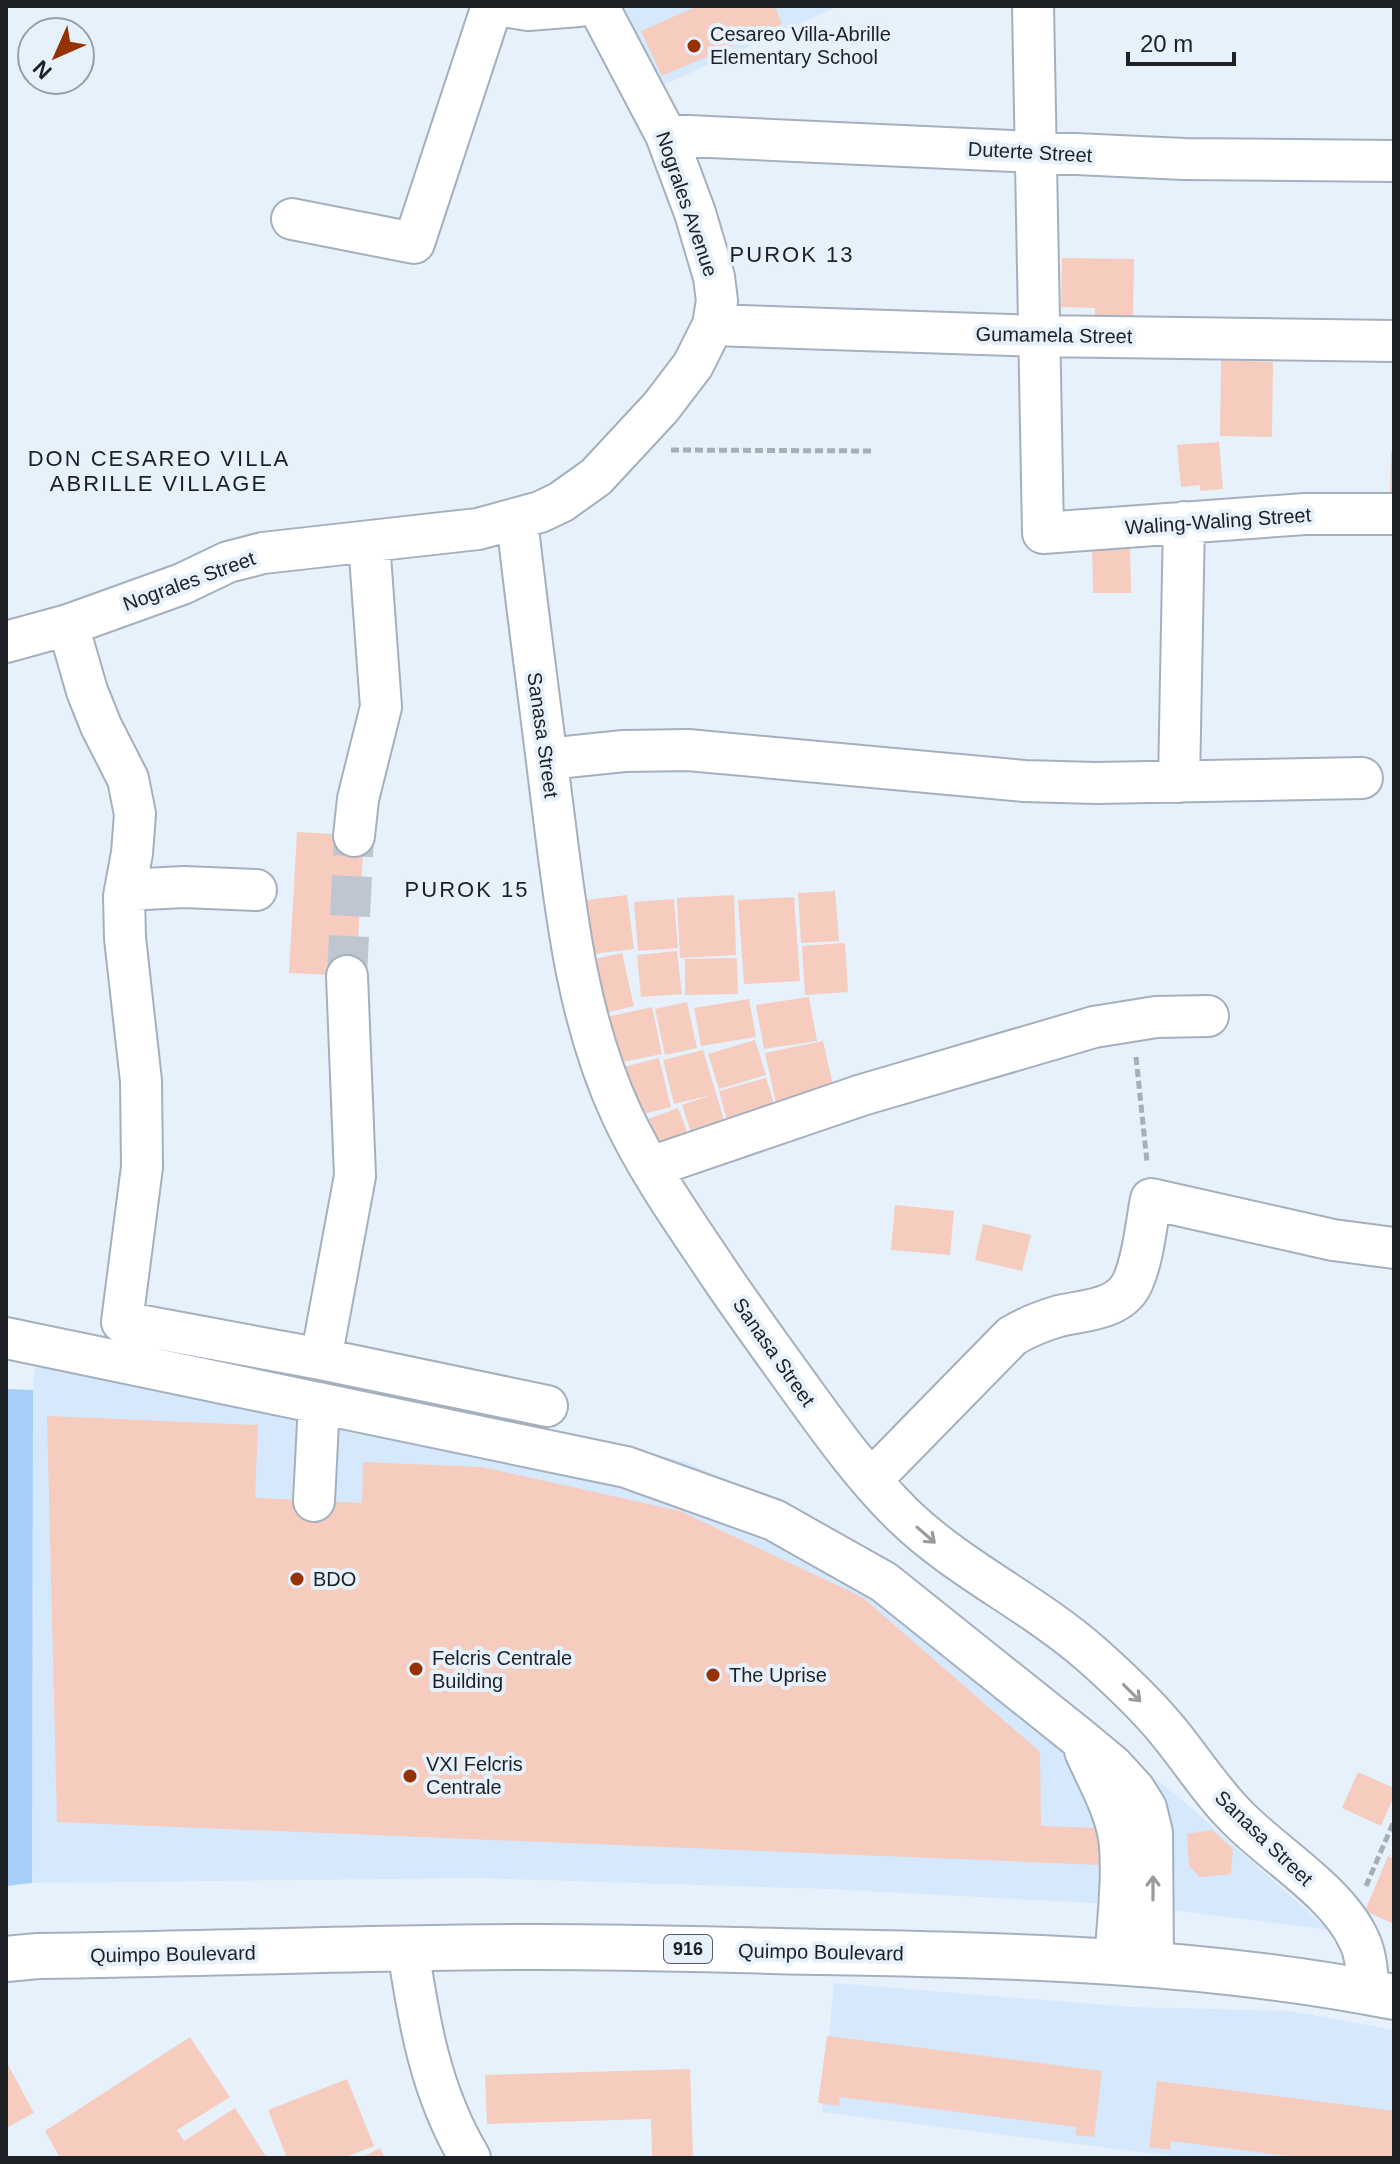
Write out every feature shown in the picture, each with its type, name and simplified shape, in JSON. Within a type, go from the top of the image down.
[{"type":"main road","name":"Quimpo Boulevard","points":[[6,1959],[517,1947],[890,1953],[1134,1964],[1308,1981],[1381,1995]]},
{"type":"street","points":[[292,219],[414,243],[492,6]]},
{"type":"street","points":[[503,6],[528,10],[579,6]]},
{"type":"street","name":"Nograles Avenue","points":[[517,519],[561,502],[596,477],[623,450],[693,365],[713,325],[717,301],[714,277],[695,213],[666,135],[598,6]]},
{"type":"street","points":[[1033,6],[1038,336]]},
{"type":"street","name":"Duterte Street","points":[[666,135],[1199,160],[1394,161]]},
{"type":"street","name":"Gumamela Street","points":[[713,325],[1038,336],[1394,341]]},
{"type":"street","name":"Waling-Waling Street","points":[[1038,336],[1043,533],[1305,514],[1394,514]]},
{"type":"street","name":"Nograles Street","points":[[6,642],[68,625],[182,584],[228,562],[305,547],[478,529],[517,519]]},
{"type":"street","name":"Sanasa Street","points":[[517,519],[573,958],[587,1022],[622,1117],[651,1167],[752,1323],[830,1430],[871,1480],[933,1542],[1023,1602],[1086,1650],[1134,1694],[1237,1818],[1327,1898],[1350,1924],[1381,1995]]},
{"type":"street","points":[[1179,782],[1184,522]]},
{"type":"street","points":[[354,836],[358,799],[381,707],[369,542]]},
{"type":"street","points":[[68,625],[101,726],[128,779],[135,814],[125,890],[125,938],[141,1081],[142,1167],[122,1322],[547,1406]]},
{"type":"street","points":[[547,759],[624,751],[688,750],[1024,781],[1362,778]]},
{"type":"street","points":[[125,890],[184,887],[256,890]]},
{"type":"street","points":[[321,1359],[355,1176],[347,976]]},
{"type":"street","points":[[651,1167],[862,1095],[1094,1027],[1132,1020],[1208,1016]]},
{"type":"street","points":[[871,1480],[1012,1336],[1028,1326],[1098,1309],[1120,1297],[1133,1282],[1151,1199],[1333,1240],[1394,1248]]},
{"type":"street","points":[[6,1338],[626,1467],[774,1520],[884,1582],[1078,1737],[1113,1766],[1134,1789],[1146,1808],[1152,1833],[1134,1964]]},
{"type":"street","points":[[314,1501],[319,1403]]},
{"type":"street","points":[[408,1949],[430,2068],[443,2105],[470,2158]]},
{"type":"path","points":[[623,450],[874,451]]},
{"type":"path","points":[[1132,1020],[1151,1199]]},
{"type":"path","points":[[1365,1887],[1394,1821]]},
{"type":"shaded area","name":"Cesareo Villa-Abrille Elementary School","points":[[616,6],[839,6],[661,86]]},
{"type":"shaded area","points":[[39,1325],[687,1462],[894,1566],[1189,1806],[1329,1930],[1130,1905],[830,1889],[476,1878],[32,1883],[33,1390]]},
{"type":"shaded area","points":[[6,1389],[33,1390],[32,1883],[6,1886]]},
{"type":"shaded area","points":[[834,1983],[1130,2007],[1290,2011],[1394,2030],[1394,2158],[1189,2158],[822,2112]]},
{"type":"building","name":"Cesareo Villa-Abrille Elementary School","points":[[698,6],[775,6],[782,24],[662,76],[641,31]]},
{"type":"building","points":[[1062,258],[1134,259],[1133,316],[1095,315],[1095,308],[1061,307]]},
{"type":"building","points":[[1221,360],[1273,362],[1272,437],[1220,436]]},
{"type":"building","points":[[1219,442],[1223,489],[1200,491],[1200,485],[1181,487],[1177,445]]},
{"type":"building","points":[[1391,452],[1394,452],[1394,500],[1390,500]]},
{"type":"building","points":[[1130,538],[1131,593],[1093,593],[1092,539]]},
{"type":"building","points":[[297,832],[364,836],[356,976],[289,973]]},
{"type":"building","points":[[835,891],[839,941],[801,943],[798,893]]},
{"type":"building","points":[[627,895],[634,949],[577,956],[570,902]]},
{"type":"building","points":[[734,895],[736,955],[680,958],[677,898]]},
{"type":"building","points":[[794,897],[800,981],[744,984],[738,900]]},
{"type":"building","points":[[674,899],[678,948],[638,951],[634,902]]},
{"type":"building","points":[[845,943],[848,992],[805,995],[802,946]]},
{"type":"building","points":[[677,951],[682,994],[641,997],[637,955]]},
{"type":"building","points":[[622,953],[634,1006],[589,1017],[576,963]]},
{"type":"building","points":[[737,958],[738,994],[685,995],[685,959]]},
{"type":"building","points":[[809,997],[817,1041],[764,1049],[756,1005]]},
{"type":"building","points":[[749,999],[756,1037],[701,1046],[694,1008]]},
{"type":"building","points":[[687,1002],[697,1048],[665,1055],[655,1009]]},
{"type":"building","points":[[652,1007],[662,1054],[607,1065],[597,1019]]},
{"type":"building","points":[[755,1040],[766,1075],[719,1089],[708,1054]]},
{"type":"building","points":[[823,1041],[836,1099],[778,1112],[765,1053]]},
{"type":"building","points":[[703,1050],[729,1137],[696,1147],[682,1105],[711,1095],[674,1104],[663,1060]]},
{"type":"building","points":[[659,1058],[671,1107],[625,1119],[612,1070]]},
{"type":"building","points":[[766,1078],[779,1120],[731,1134],[719,1091]]},
{"type":"building","points":[[678,1108],[693,1147],[654,1161],[639,1122]]},
{"type":"building","points":[[895,1205],[954,1211],[950,1255],[891,1250]]},
{"type":"building","points":[[983,1224],[1031,1235],[1022,1271],[975,1260]]},
{"type":"building","points":[[47,1416],[258,1425],[255,1498],[362,1503],[363,1462],[482,1467],[680,1511],[862,1597],[1040,1752],[1041,1826],[1103,1828],[1101,1865],[57,1822]]},
{"type":"building","points":[[1358,1772],[1394,1788],[1394,1796],[1381,1826],[1342,1808]]},
{"type":"building","points":[[1212,1830],[1233,1849],[1231,1874],[1200,1877],[1189,1866],[1187,1834]]},
{"type":"building","points":[[1388,1856],[1394,1859],[1394,1924],[1365,1911]]},
{"type":"building","points":[[827,2036],[1102,2071],[1094,2137],[1075,2135],[1077,2127],[840,2097],[839,2106],[818,2103]]},
{"type":"building","points":[[190,2037],[230,2097],[177,2130],[184,2141],[235,2108],[267,2158],[60,2158],[45,2131]]},
{"type":"building","points":[[6,2061],[34,2113],[6,2128]]},
{"type":"building","points":[[690,2069],[693,2158],[652,2158],[651,2119],[487,2124],[485,2075]]},
{"type":"building","points":[[347,2079],[374,2146],[343,2158],[287,2158],[268,2110]]},
{"type":"building","points":[[1157,2081],[1394,2111],[1394,2158],[1304,2158],[1171,2141],[1170,2150],[1149,2147]]},
{"type":"building","points":[[380,2148],[385,2158],[361,2158]]},
{"type":"tunnel","points":[[347,976],[354,836]]},
{"type":"place","name":"Cesareo Villa-Abrille Elementary School","points":[[694,46]]},
{"type":"place","name":"BDO","points":[[297,1579]]},
{"type":"place","name":"Felcris Centrale Building","points":[[416,1669]]},
{"type":"place","name":"The Uprise","points":[[713,1675]]},
{"type":"place","name":"VXI Felcris Centrale","points":[[410,1776]]},
{"type":"district","name":"PUROK 13","points":[[792,254]]},
{"type":"district","name":"DON CESAREO VILLA ABRILLE VILLAGE","points":[[159,470]]},
{"type":"district","name":"PUROK 15","points":[[467,889]]}]
